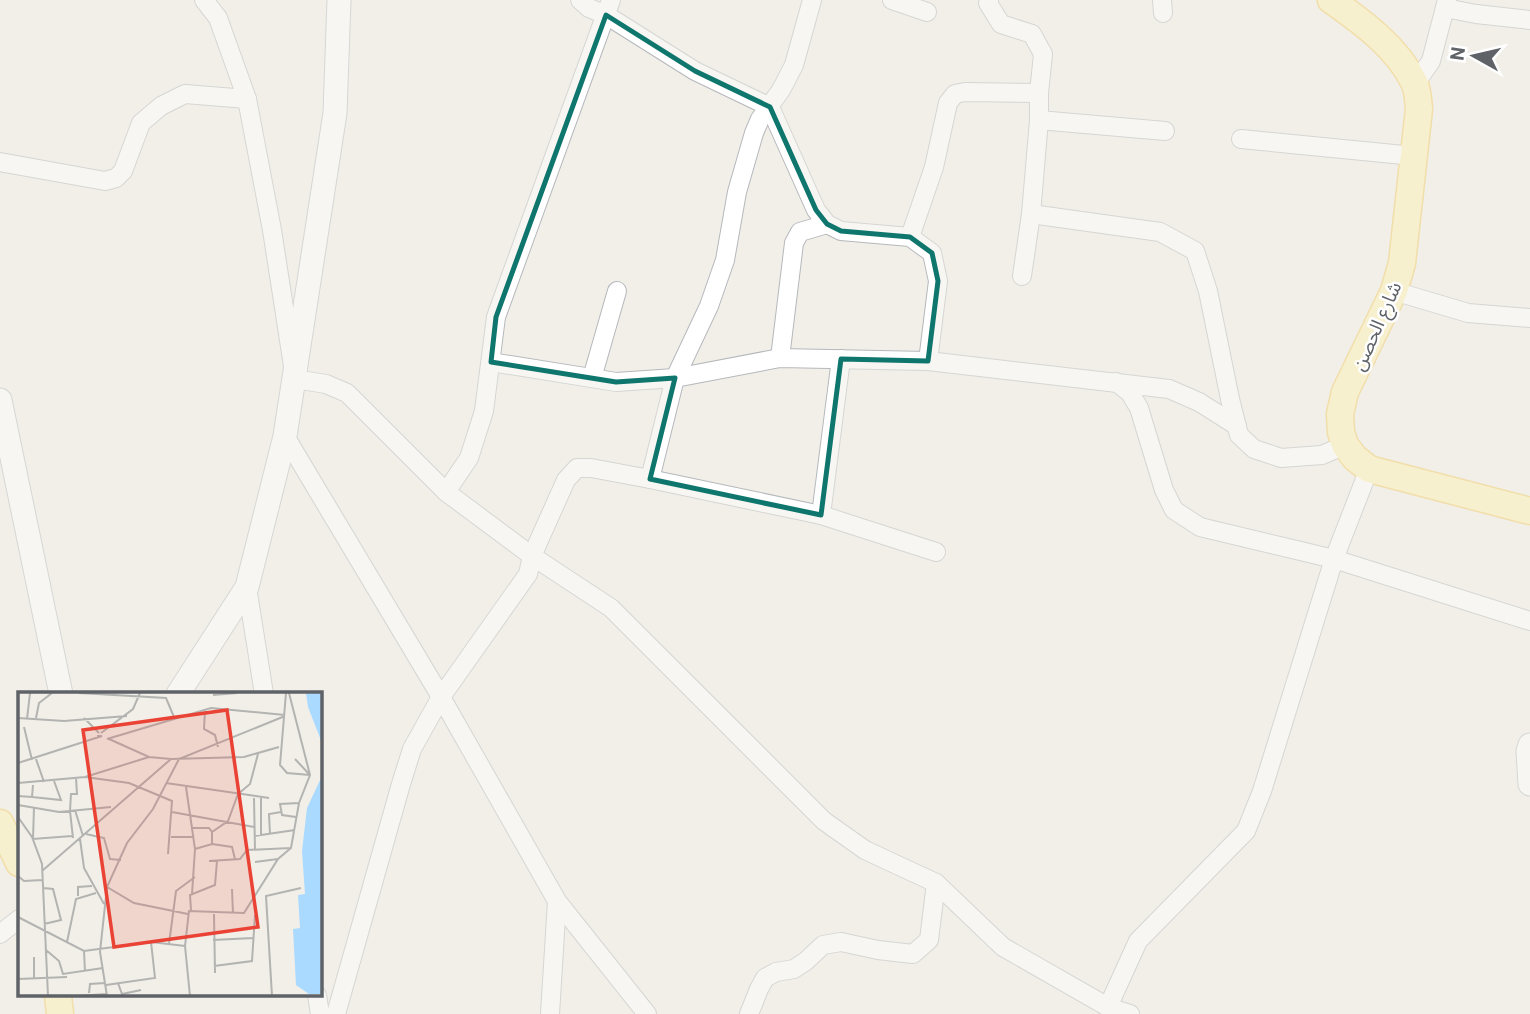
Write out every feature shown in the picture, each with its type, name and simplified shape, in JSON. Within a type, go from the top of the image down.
[{"type":"main road","name":"شارع الحصن","points":[[1331,0],[1364,24],[1401,59],[1415,84],[1419,109],[1402,263],[1394,290],[1345,392],[1340,414],[1345,445]]},
{"type":"main road","points":[[1345,445],[1355,458],[1369,469],[1530,510]]},
{"type":"main road","points":[[0,823],[18,861]]},
{"type":"main road","points":[[58,996],[60,1014]]},
{"type":"street","points":[[204,0],[218,18],[247,99],[272,230],[295,379]]},
{"type":"street","points":[[179,692],[247,587],[285,436],[335,113],[339,0]]},
{"type":"street","points":[[580,0],[589,8],[608,8],[695,71],[770,107],[816,210],[827,224],[841,231],[910,237],[932,253],[938,281],[928,361]]},
{"type":"street","points":[[650,479],[675,378],[713,294],[725,260],[737,192],[754,133],[794,65],[813,0]]},
{"type":"street","points":[[892,0],[927,12]]},
{"type":"street","points":[[989,0],[988,3],[1001,24],[1032,34],[1043,54],[1031,214],[1022,276]]},
{"type":"street","points":[[1415,84],[1431,61],[1446,4],[1476,14],[1530,20]]},
{"type":"street","points":[[446,492],[469,458],[484,411],[496,317],[608,8]]},
{"type":"street","points":[[910,237],[934,167],[948,103],[955,94],[1039,93]]},
{"type":"street","points":[[0,162],[105,181],[117,178],[123,171],[141,122],[161,106],[185,94],[247,99]]},
{"type":"street","points":[[1039,120],[1166,131]]},
{"type":"street","points":[[1241,139],[1414,156]]},
{"type":"street","points":[[1031,214],[1160,232],[1195,251],[1208,291],[1239,435],[1254,449],[1281,458],[1322,455],[1345,445]]},
{"type":"street","points":[[780,358],[794,243],[800,232],[827,224]]},
{"type":"street","points":[[1394,290],[1468,313],[1530,318]]},
{"type":"street","points":[[592,378],[617,291]]},
{"type":"street","points":[[491,362],[616,382],[675,378],[780,358],[928,361],[1169,389],[1199,402],[1237,426]]},
{"type":"street","points":[[821,515],[841,359]]},
{"type":"street","points":[[295,379],[326,384],[347,393],[446,492],[532,556],[611,608],[824,821],[865,850],[936,883],[1003,947],[1108,1007],[1130,1014]]},
{"type":"street","points":[[1116,382],[1130,393],[1139,408],[1164,491],[1174,510],[1200,527],[1334,559],[1530,621]]},
{"type":"street","points":[[0,400],[61,692]]},
{"type":"street","points":[[285,436],[441,697],[557,901],[647,1014]]},
{"type":"street","points":[[336,1014],[412,749],[441,697],[528,574],[532,556],[566,480],[577,468],[650,479],[821,515],[936,552]]},
{"type":"street","points":[[1108,1007],[1138,941],[1246,831],[1262,791],[1334,559],[1369,469]]},
{"type":"street","points":[[247,587],[264,692]]},
{"type":"street","points":[[1530,749],[1530,784]]},
{"type":"street","points":[[749,1014],[765,978],[776,971],[794,969],[823,945],[841,942],[913,954],[929,940],[936,883]]},
{"type":"street","points":[[550,1014],[557,901]]},
{"type":"street","points":[[0,934],[18,920]]},
{"type":"street","points":[[317,996],[320,1014]]},
{"type":"highlighted area","points":[[606,15],[695,71],[770,107],[816,210],[827,224],[841,231],[910,237],[932,253],[938,281],[928,361],[841,359],[821,515],[650,479],[675,378],[616,382],[491,362],[496,317]]}]
